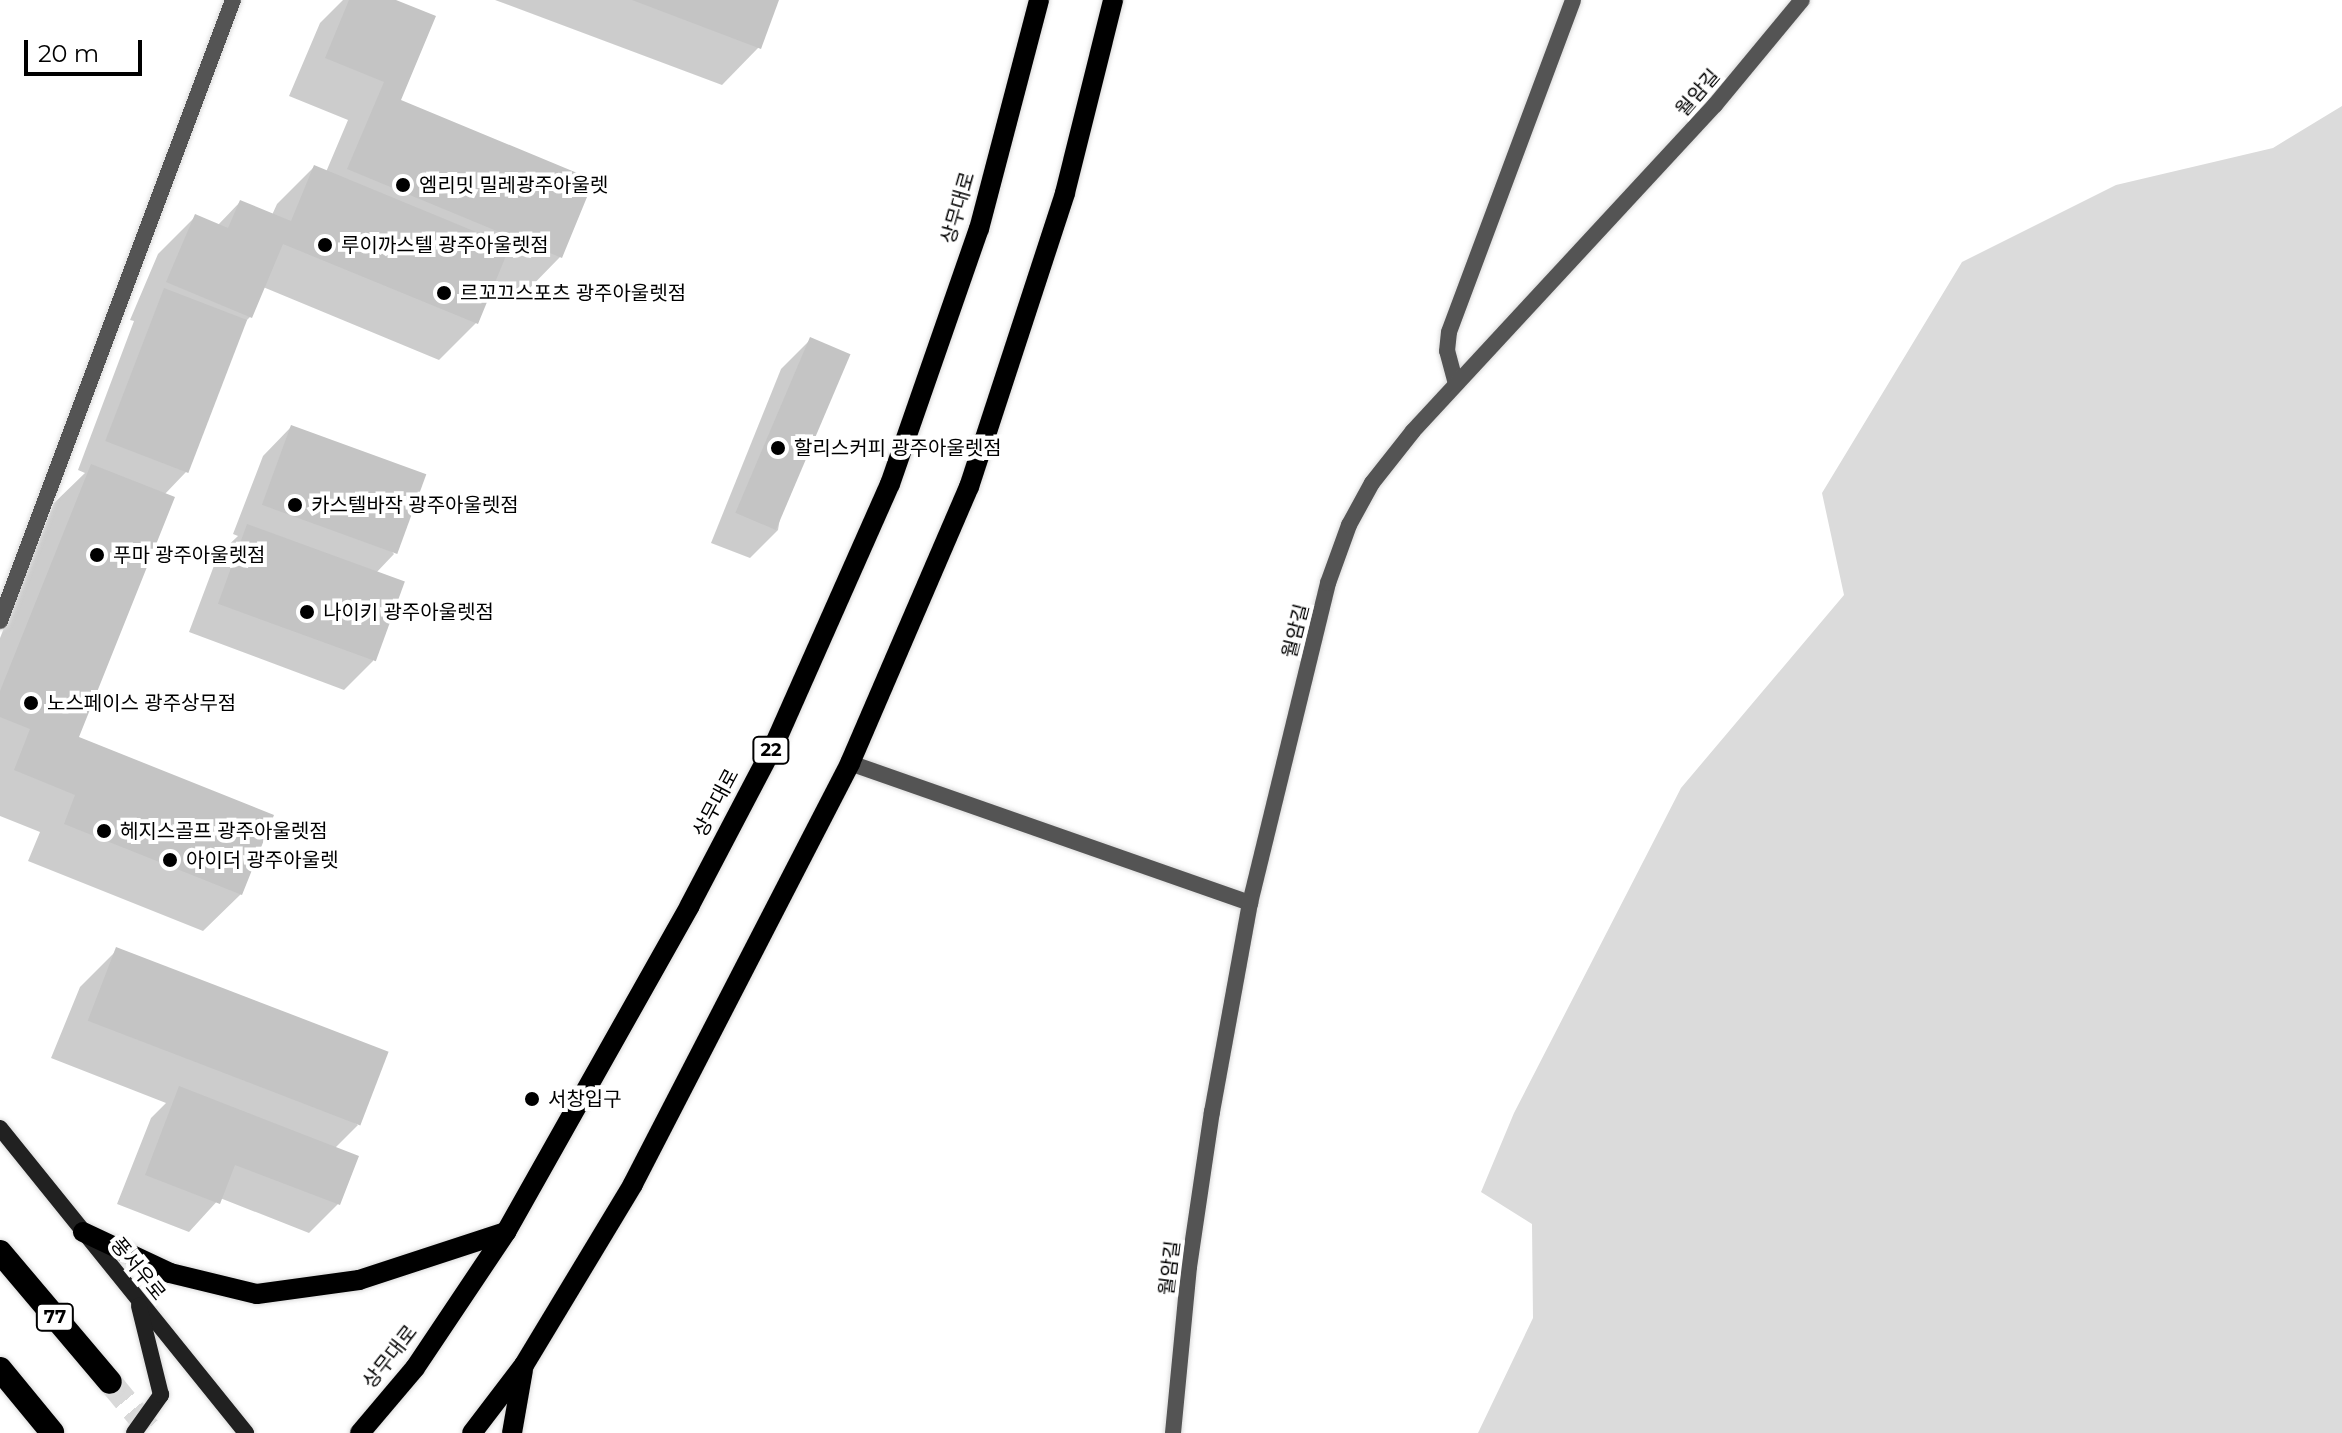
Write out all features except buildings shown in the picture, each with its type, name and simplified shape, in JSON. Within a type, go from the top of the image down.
[{"type":"highway","name":"77","points":[[0,1252],[110,1382]]},
{"type":"highway","points":[[0,1369],[52,1432]]},
{"type":"main road","name":"상무대로","points":[[360,1433],[415,1368],[506,1232],[690,905],[776,741],[883,498],[979,229],[1039,0]]},
{"type":"main road","points":[[472,1433],[524,1365],[633,1184],[850,763],[969,487],[1065,193],[1113,0]]},
{"type":"main road","points":[[83,1232],[170,1273],[257,1294],[359,1280],[506,1232]]},
{"type":"main road","points":[[512,1433],[524,1365]]},
{"type":"street","points":[[0,621],[233,0]]},
{"type":"street","points":[[1456,384],[1447,351],[1449,332],[1573,0]]},
{"type":"street","name":"월암길","points":[[1173,1433],[1189,1267],[1212,1112],[1250,903],[1328,583],[1349,525],[1372,483],[1456,384],[1715,105],[1802,0]]},
{"type":"street","points":[[850,763],[1250,903]]},
{"type":"street","name":"풍서우로","points":[[0,1128],[246,1433]]},
{"type":"street","points":[[134,1433],[161,1395],[137,1299]]},
{"type":"shaded area","points":[[2342,106],[2342,1433],[1478,1433],[1533,1318],[1532,1224],[1481,1192],[1514,1113],[1681,788],[1844,595],[1822,493],[1962,262],[2116,185],[2273,148]]},
{"type":"tunnel","points":[[110,1382],[152,1433]]},
{"type":"place","name":"엠리밋 밀레광주아울렛","points":[[403,185]]},
{"type":"place","name":"루이까스텔 광주아울렛점","points":[[325,245]]},
{"type":"place","name":"르꼬끄스포츠 광주아울렛점","points":[[444,293]]},
{"type":"place","name":"할리스커피 광주아울렛점","points":[[778,448]]},
{"type":"place","name":"카스텔바작 광주아울렛점","points":[[295,505]]},
{"type":"place","name":"푸마 광주아울렛점","points":[[97,555]]},
{"type":"place","name":"나이키 광주아울렛점","points":[[307,612]]},
{"type":"place","name":"노스페이스 광주상무점","points":[[31,703]]},
{"type":"place","name":"헤지스골프 광주아울렛점","points":[[104,831]]},
{"type":"place","name":"아이더 광주아울렛","points":[[170,860]]},
{"type":"place","name":"서창입구","points":[[532,1099]]}]
